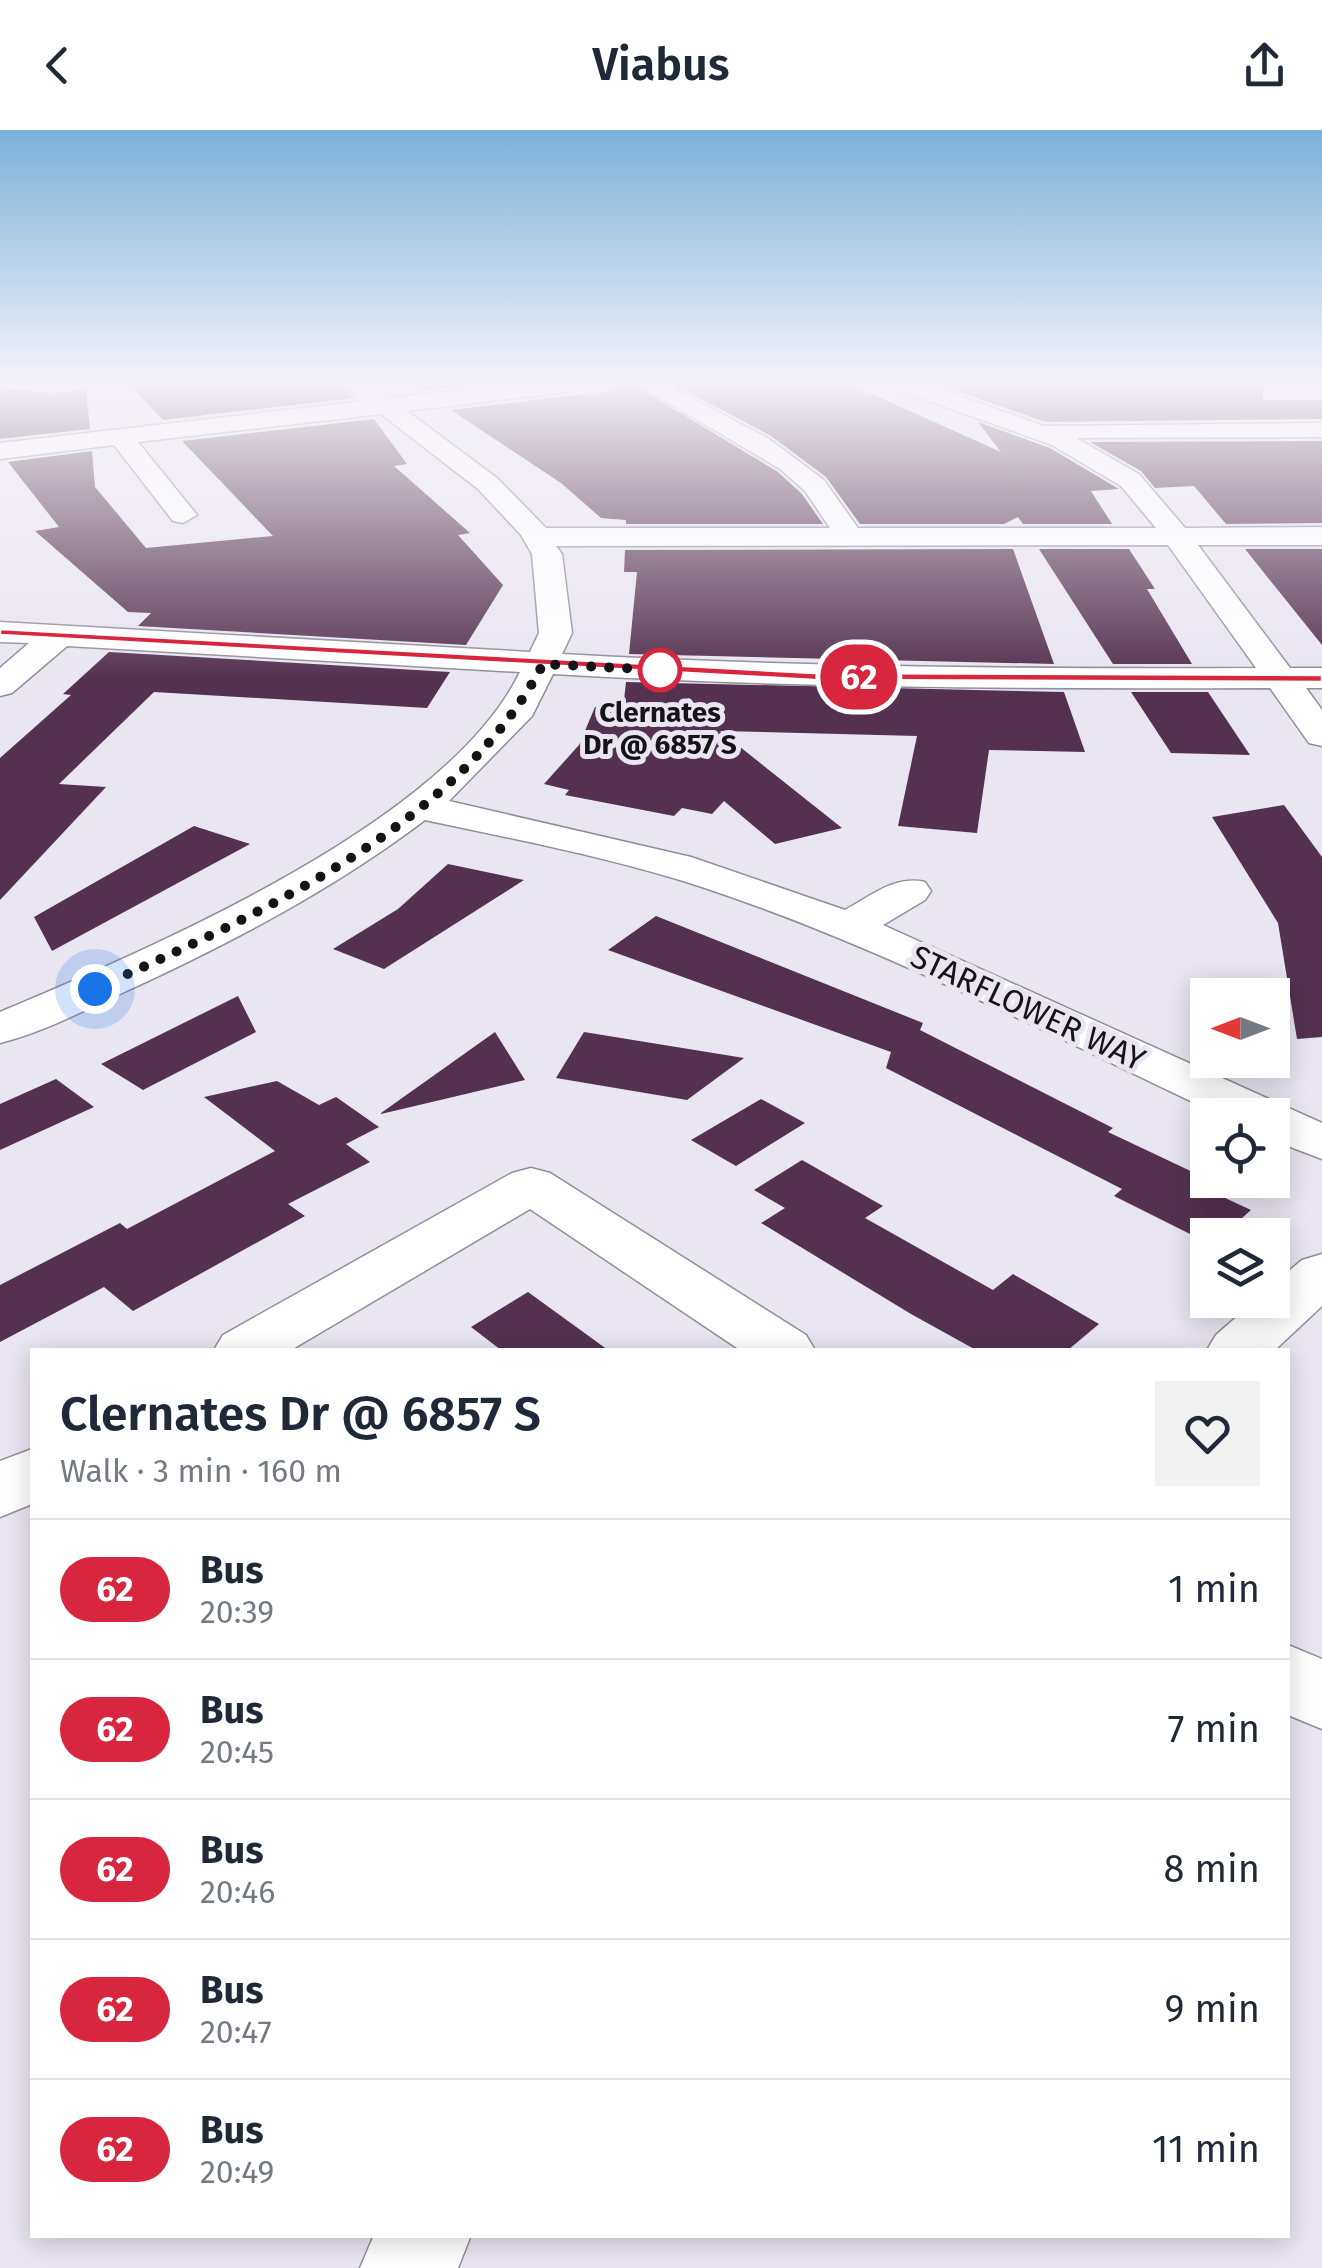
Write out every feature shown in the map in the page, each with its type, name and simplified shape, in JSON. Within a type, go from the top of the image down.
[{"type":"street","points":[[154,480],[182,514]]},
{"type":"street","points":[[0,1029],[227,926],[335,866],[420,808],[487,747],[511,718],[543,664],[558,601],[554,576],[538,537],[508,502],[479,480]]},
{"type":"street","points":[[809,480],[841,514],[848,536]]},
{"type":"street","points":[[1130,480],[1176,536],[1322,735]]},
{"type":"street","points":[[538,537],[1322,536]]},
{"type":"street","points":[[0,632],[543,664],[893,678],[1322,678]]},
{"type":"street","points":[[0,686],[58,636]]},
{"type":"street","name":"STARFLOWER WAY","points":[[420,808],[663,863],[758,892],[849,926],[1225,1098]]},
{"type":"street","name":"STARFLOWER WAY","points":[[849,926],[910,890]]},
{"type":"street","points":[[1290,1128],[1322,1142]]},
{"type":"street","points":[[248,1348],[530,1186],[781,1348]]},
{"type":"street","points":[[1240,1348],[1322,1273]]},
{"type":"street","points":[[0,1492],[30,1474]]},
{"type":"street","points":[[1290,1677],[1322,1698]]},
{"type":"street","points":[[409,2268],[422,2238]]},
{"type":"building","points":[[22,480],[94,480],[95,487],[146,548],[273,536],[219,480],[410,480],[470,533],[458,535],[503,585],[466,645],[138,626],[151,613],[128,612],[35,531],[59,527]]},
{"type":"building","points":[[556,480],[786,480],[823,524],[626,524],[626,520],[601,518]]},
{"type":"building","points":[[828,480],[1103,480],[1119,489],[1091,491],[1112,524],[1023,524],[1018,517],[1004,524],[860,524]]},
{"type":"building","points":[[1148,480],[1322,480],[1322,523],[1226,524],[1194,486],[1155,488]]},
{"type":"building","points":[[1013,549],[1054,664],[629,654],[637,572],[624,572],[625,550]]},
{"type":"building","points":[[1039,549],[1129,549],[1155,589],[1147,589],[1192,664],[1113,664]]},
{"type":"building","points":[[1245,549],[1322,549],[1322,645]]},
{"type":"building","points":[[109,652],[450,672],[427,708],[154,692],[59,784],[106,787],[0,900],[0,758],[71,695],[63,694]]},
{"type":"building","points":[[626,682],[1064,692],[1085,752],[989,750],[977,833],[898,826],[917,736],[720,731],[842,828],[775,844],[724,801],[712,814],[682,808],[674,816],[565,795],[569,790],[544,784],[579,745],[595,707],[623,709]]},
{"type":"building","points":[[1131,692],[1208,692],[1250,755],[1171,753]]},
{"type":"building","points":[[1284,805],[1322,857],[1322,1037],[1297,1039],[1278,923],[1212,817]]},
{"type":"building","points":[[194,826],[250,844],[52,951],[34,917]]},
{"type":"building","points":[[448,864],[524,880],[384,969],[333,949],[398,909]]},
{"type":"building","points":[[656,916],[923,1023],[920,1030],[1113,1128],[1108,1132],[1190,1171],[1190,1198],[1225,1198],[1251,1210],[1242,1218],[1190,1218],[1190,1234],[1114,1196],[1122,1189],[886,1068],[891,1052],[608,950]]},
{"type":"building","points":[[238,996],[256,1032],[143,1090],[101,1064]]},
{"type":"building","points":[[495,1032],[525,1080],[381,1114],[381,1113]]},
{"type":"building","points":[[584,1032],[744,1058],[687,1100],[556,1078]]},
{"type":"building","points":[[56,1079],[94,1107],[0,1150],[0,1104]]},
{"type":"building","points":[[277,1081],[319,1105],[336,1097],[379,1127],[346,1144],[370,1162],[288,1204],[305,1216],[133,1311],[104,1287],[0,1342],[0,1285],[120,1223],[127,1229],[275,1151],[204,1097]]},
{"type":"building","points":[[761,1099],[805,1123],[736,1166],[691,1140]]},
{"type":"building","points":[[802,1160],[883,1206],[865,1218],[993,1290],[1013,1274],[1099,1324],[1070,1348],[972,1348],[761,1223],[785,1208],[754,1190]]},
{"type":"building","points":[[528,1292],[605,1348],[498,1348],[471,1327]]},
{"type":"bus line","name":"62","points":[[0,632],[814,676],[1322,678]]},
{"type":"place","name":"Clernates Dr @ 6857 S","points":[[660,670]]},
{"type":"route","points":[[95,989],[284,896],[420,808],[487,747],[511,718],[543,664],[660,670]]}]
